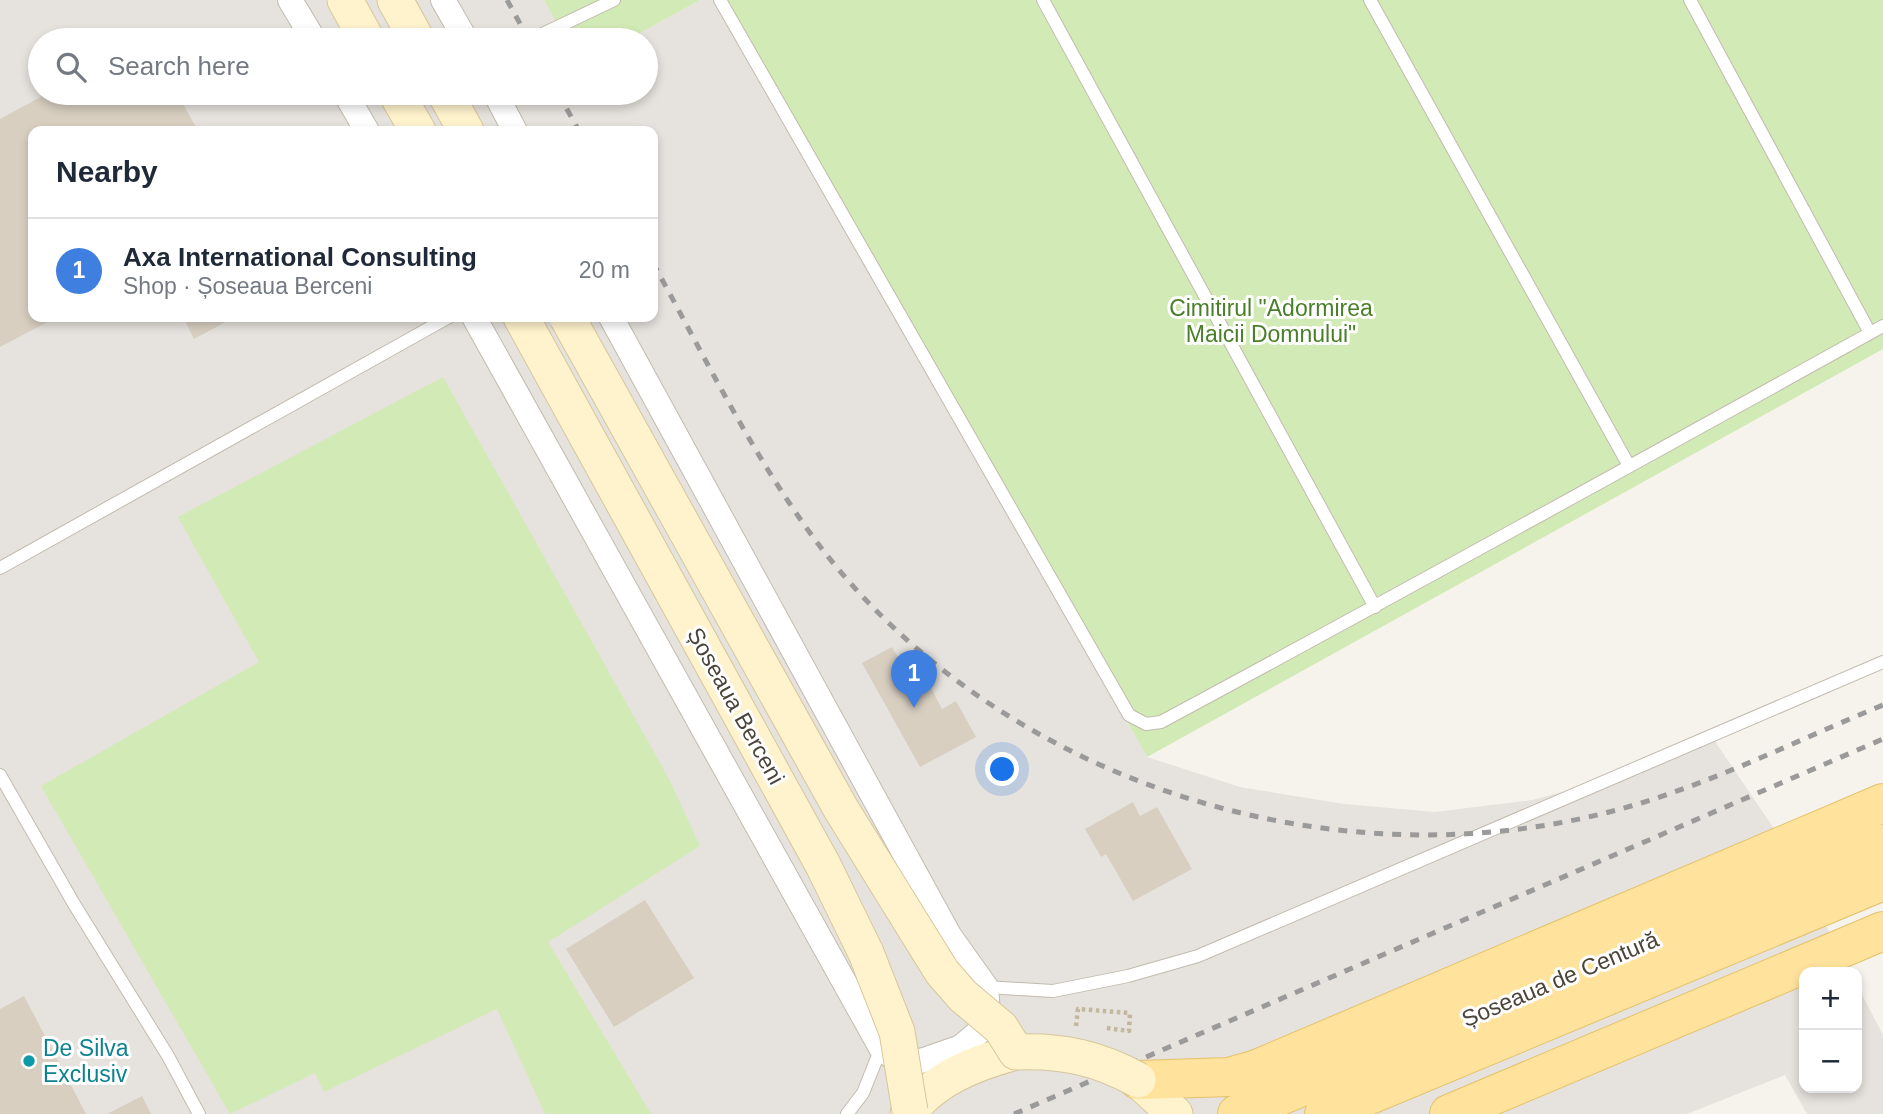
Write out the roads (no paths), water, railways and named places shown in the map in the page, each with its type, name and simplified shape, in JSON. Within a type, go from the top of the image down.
[{"type":"main road","points":[[345,0],[360,28]]},
{"type":"main road","points":[[395,0],[410,28]]},
{"type":"main road","points":[[403,105],[415,126]]},
{"type":"main road","points":[[452,105],[463,126]]},
{"type":"main road","name":"Șoseaua Berceni","points":[[570,322],[854,831],[942,972],[963,996],[1001,1028],[1016,1052]]},
{"type":"main road","name":"Șoseaua Berceni","points":[[526,326],[846,910],[897,1032],[909,1112]]},
{"type":"main road","points":[[1138,1080],[1229,1077],[1257,1069],[1883,803]]},
{"type":"main road","name":"Șoseaua de Centură","points":[[1237,1114],[1883,844]]},
{"type":"main road","name":"Șoseaua de Centură","points":[[1324,1114],[1883,881]]},
{"type":"main road","points":[[1448,1114],[1883,931]]},
{"type":"main road","points":[[909,1112],[940,1083],[976,1063],[1016,1052],[1071,1053],[1112,1066],[1138,1080],[1175,1114]]},
{"type":"street","points":[[290,0],[307,28]]},
{"type":"street","points":[[443,0],[459,28]]},
{"type":"street","points":[[352,105],[365,126]]},
{"type":"street","points":[[501,105],[512,126]]},
{"type":"street","points":[[477,322],[881,1048],[895,1059],[921,1061],[961,1047],[980,1031],[988,1012],[986,987],[949,935],[614,322]]},
{"type":"lane","points":[[555,28],[614,0]]},
{"type":"lane","points":[[720,0],[1129,715],[1146,724],[1161,722],[1375,607],[1628,464],[1883,326]]},
{"type":"lane","points":[[1044,0],[1375,607]]},
{"type":"lane","points":[[1370,0],[1628,464]]},
{"type":"lane","points":[[1690,0],[1870,333]]},
{"type":"lane","points":[[0,568],[440,322]]},
{"type":"lane","points":[[986,987],[1054,991],[1128,976],[1198,956],[1883,662]]},
{"type":"lane","points":[[0,775],[74,904],[168,1056],[199,1114]]},
{"type":"lane","points":[[848,1114],[863,1093],[881,1048]]},
{"type":"railway","points":[[507,0],[522,28]]},
{"type":"railway","points":[[565,105],[576,126]]},
{"type":"railway","points":[[658,272],[732,409],[775,481],[822,549],[898,632],[986,701],[1083,757],[1188,798],[1297,824],[1409,835],[1521,829],[1631,806],[1663,796],[1727,772],[1883,705]]},
{"type":"railway","points":[[1014,1114],[1883,739]]},
{"type":"place","name":"Axa International Consulting","points":[[914,708]]},
{"type":"place","name":"De Silva Exclusiv","points":[[29,1061]]},
{"type":"park label","name":"Cimitirul \"Adormirea Maicii Domnului\"","points":[[1271,321]]}]
